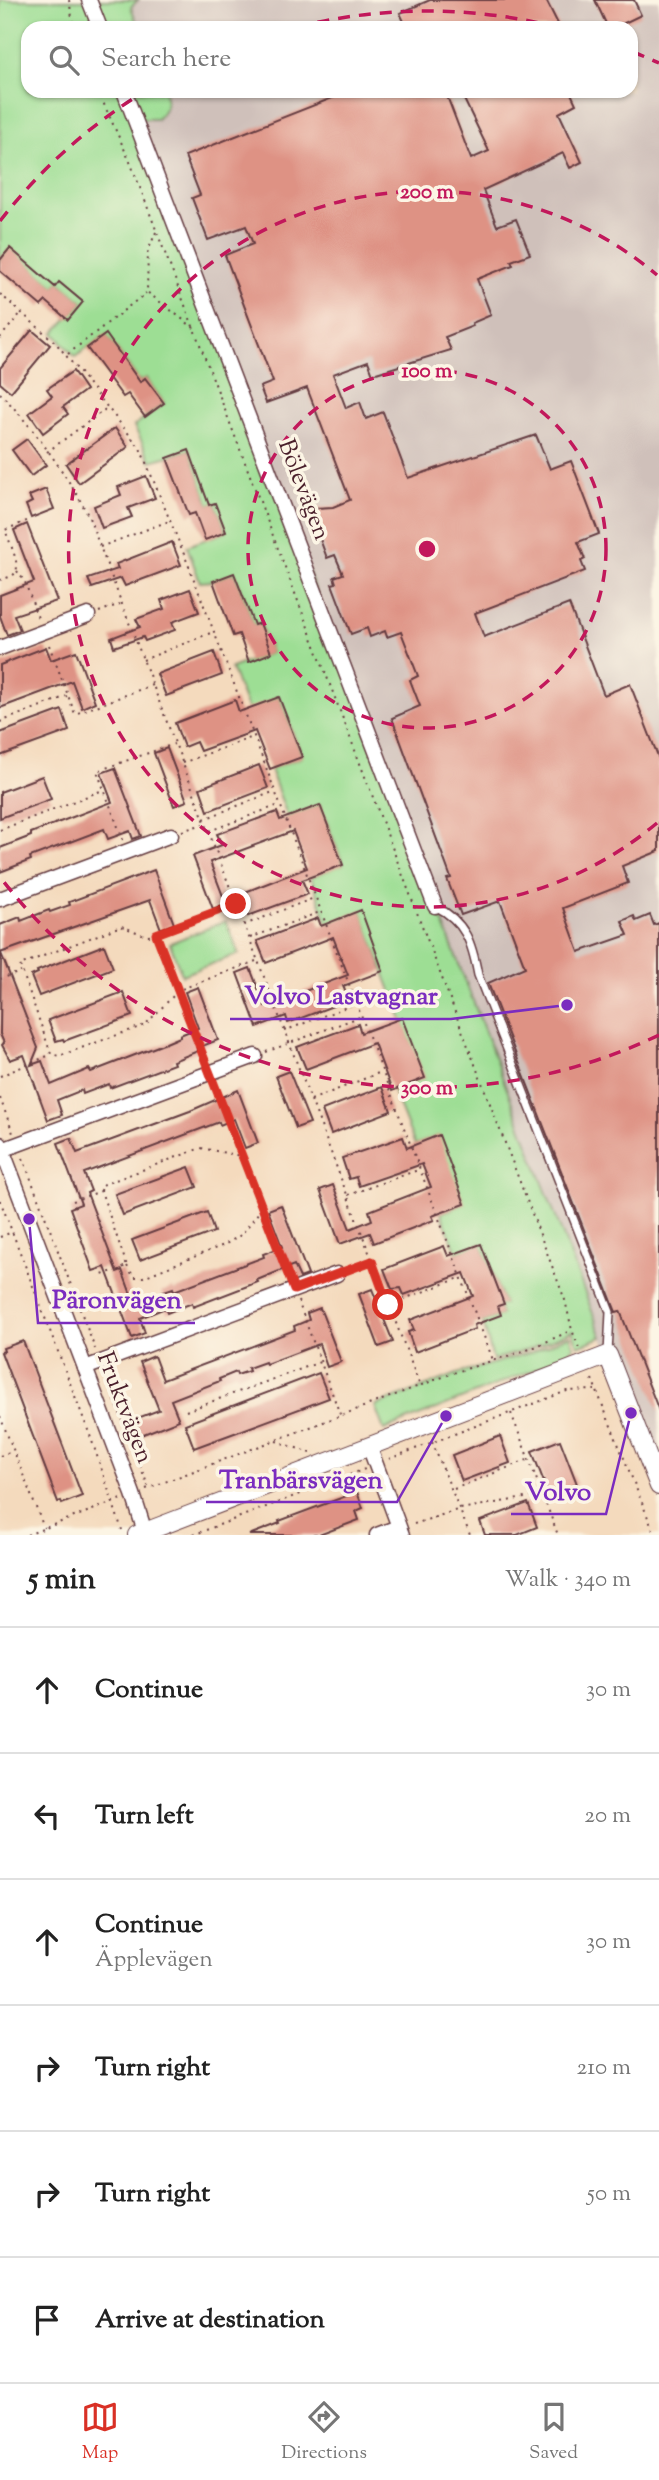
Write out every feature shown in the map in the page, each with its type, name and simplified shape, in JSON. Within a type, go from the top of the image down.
[{"type":"street","points":[[89,0],[97,21]]},
{"type":"street","name":"Bölevägen","points":[[127,98],[435,906]]},
{"type":"street","points":[[0,648],[88,615]]},
{"type":"street","points":[[0,899],[171,835]]},
{"type":"street","points":[[1,1147],[18,1144],[255,1056]]},
{"type":"street","name":"Fruktvägen","points":[[1,1147],[132,1494],[141,1533]]},
{"type":"street","points":[[85,1368],[337,1274]]},
{"type":"street","points":[[141,1533],[608,1355],[659,1486]]},
{"type":"street","points":[[369,1446],[400,1530],[377,1535]]},
{"type":"lane","points":[[435,906],[453,916],[473,949],[478,975],[610,1312],[608,1355]]},
{"type":"path","points":[[69,0],[73,21]]},
{"type":"path","points":[[101,98],[157,231],[565,1300],[572,1331],[655,1535]]},
{"type":"path","points":[[147,292],[148,251],[157,231]]},
{"type":"path","points":[[147,292],[194,328]]},
{"type":"path","points":[[66,355],[147,292]]},
{"type":"path","points":[[0,294],[56,343],[140,448],[214,632],[493,1360]]},
{"type":"path","points":[[0,338],[21,312]]},
{"type":"path","points":[[0,393],[76,491],[100,547],[420,1386]]},
{"type":"path","points":[[47,452],[108,407]]},
{"type":"path","points":[[29,520],[5,530],[17,571],[25,582],[75,714],[153,685]]},
{"type":"path","points":[[100,547],[170,521]]},
{"type":"path","points":[[0,580],[17,571]]},
{"type":"path","points":[[88,615],[122,604]]},
{"type":"path","points":[[143,660],[214,632]]},
{"type":"path","points":[[0,722],[68,695]]},
{"type":"path","points":[[182,763],[254,736]]},
{"type":"path","points":[[127,851],[97,771],[175,744]]},
{"type":"path","points":[[0,830],[103,790]]},
{"type":"path","points":[[171,835],[274,792]]},
{"type":"path","points":[[208,832],[279,805]]},
{"type":"path","points":[[244,925],[315,898]]},
{"type":"path","points":[[51,1054],[20,965],[121,926],[147,936],[236,904]]},
{"type":"path","points":[[249,939],[320,912]]},
{"type":"path","points":[[156,934],[341,1417]]},
{"type":"path","points":[[0,1076],[51,1054],[60,1056],[145,1025],[178,990],[257,960]]},
{"type":"path","points":[[0,979],[22,972]]},
{"type":"path","points":[[284,1031],[355,1004]]},
{"type":"path","points":[[255,1056],[360,1017]]},
{"type":"path","points":[[310,1100],[381,1072]]},
{"type":"path","points":[[0,1098],[149,1488]]},
{"type":"path","points":[[243,1157],[209,1152],[201,1148],[102,1185],[101,1191],[127,1266],[134,1277],[143,1277],[224,1245],[241,1235],[262,1207]]},
{"type":"path","points":[[346,1195],[419,1169]]},
{"type":"path","points":[[73,1201],[101,1191]]},
{"type":"path","points":[[0,1200],[114,1502],[123,1535]]},
{"type":"path","points":[[0,1237],[12,1232]]},
{"type":"path","points":[[337,1274],[372,1261]]},
{"type":"path","points":[[102,1275],[127,1266]]},
{"type":"path","points":[[388,1305],[461,1278]]},
{"type":"path","points":[[27,1535],[420,1386],[530,1349],[572,1331]]},
{"type":"path","points":[[186,1411],[321,1362]]},
{"type":"path","points":[[193,1535],[566,1391],[596,1390]]},
{"type":"path","points":[[510,1412],[558,1535]]},
{"type":"path","points":[[0,1416],[44,1529]]},
{"type":"path","points":[[275,1441],[316,1455]]},
{"type":"path","points":[[432,1442],[470,1535]]},
{"type":"path","points":[[0,1456],[13,1450]]},
{"type":"path","points":[[453,1490],[529,1460]]},
{"type":"path","points":[[400,1530],[460,1509],[542,1495]]},
{"type":"shaded area","points":[[89,0],[659,0],[659,1486],[127,98],[638,98],[638,21],[97,21]]},
{"type":"green space","points":[[0,0],[89,0],[97,21],[21,21],[21,98],[127,98],[602,1337],[578,1346],[572,1331],[530,1349],[493,1360],[483,1322],[501,1315],[498,1306],[504,1304],[481,1244],[457,1253],[441,1213],[464,1204],[438,1136],[415,1145],[393,1090],[424,1078],[361,911],[328,924],[311,877],[343,864],[320,805],[288,818],[270,769],[302,757],[279,697],[248,711],[231,668],[271,653],[260,623],[254,625],[234,573],[213,581],[200,582],[187,546],[226,532],[215,503],[209,505],[189,450],[151,461],[134,426],[164,403],[146,378],[140,382],[106,335],[75,357],[54,333],[83,302],[59,282],[55,287],[10,249],[0,260]]},
{"type":"green space","points":[[97,0],[138,0],[131,7],[136,21],[104,21]]},
{"type":"green space","points":[[134,98],[166,98],[163,113],[157,119],[141,119]]},
{"type":"green space","points":[[226,921],[239,954],[182,975],[170,943]]},
{"type":"green space","points":[[570,1335],[574,1347],[565,1356],[384,1430],[375,1406],[457,1374],[532,1352]]},
{"type":"building","points":[[430,0],[546,0],[556,21],[404,21],[400,13]]},
{"type":"building","points":[[595,0],[634,0],[641,15],[629,21],[605,21]]},
{"type":"building","points":[[332,98],[448,98],[471,159],[489,151],[463,98],[573,98],[576,104],[559,113],[582,162],[570,168],[563,153],[483,190],[497,226],[516,219],[530,254],[511,261],[513,265],[477,279],[491,315],[472,323],[473,326],[445,337],[451,350],[373,374],[368,361],[333,374],[346,408],[360,402],[366,419],[383,412],[408,478],[536,435],[550,469],[571,461],[599,534],[578,542],[585,559],[581,561],[585,571],[475,613],[484,637],[569,604],[604,695],[630,684],[659,759],[659,851],[622,866],[628,883],[563,908],[579,952],[628,935],[622,921],[634,916],[636,921],[650,915],[654,925],[659,923],[659,1411],[620,1311],[616,1312],[488,983],[525,967],[500,901],[461,915],[447,879],[451,878],[392,718],[420,706],[410,680],[418,676],[401,632],[387,637],[385,631],[370,637],[367,628],[351,634],[332,584],[336,583],[334,577],[343,574],[335,555],[327,558],[311,515],[317,513],[316,508],[333,507],[350,500],[307,388],[266,403],[260,387],[273,382],[225,255],[253,244],[246,226],[208,240],[192,198],[200,195],[185,156]]},
{"type":"building","points":[[10,248],[55,287],[59,282],[83,302],[68,320],[46,301],[41,306],[0,271],[0,260]]},
{"type":"building","points":[[32,330],[50,345],[11,392],[0,383],[0,368]]},
{"type":"building","points":[[106,334],[140,382],[145,378],[164,403],[145,417],[128,394],[123,397],[87,348]]},
{"type":"building","points":[[73,371],[86,390],[63,407],[68,414],[43,433],[29,413],[52,396],[47,389]]},
{"type":"building","points":[[115,428],[128,447],[79,483],[66,464]]},
{"type":"building","points":[[27,439],[46,465],[31,476],[12,450]]},
{"type":"building","points":[[189,450],[209,505],[215,503],[226,532],[205,540],[195,513],[189,515],[167,458]]},
{"type":"building","points":[[146,476],[155,498],[128,508],[132,517],[102,528],[94,506],[121,495],[118,487]]},
{"type":"building","points":[[46,489],[54,509],[31,518],[26,505],[32,502],[29,496]]},
{"type":"building","points":[[27,524],[57,601],[14,615],[20,630],[7,635],[0,616],[0,595],[34,582],[14,530]]},
{"type":"building","points":[[172,542],[181,565],[125,586],[121,578],[92,588],[88,579],[118,569],[116,564]]},
{"type":"building","points":[[234,573],[254,625],[260,623],[271,653],[249,662],[239,634],[233,636],[213,581]]},
{"type":"building","points":[[190,589],[199,612],[172,622],[175,630],[145,641],[143,637],[114,647],[111,638],[140,627],[136,619],[164,609],[161,600]]},
{"type":"building","points":[[46,647],[51,660],[76,651],[95,702],[82,708],[72,681],[0,708],[0,665]]},
{"type":"building","points":[[214,652],[222,675],[166,696],[157,674]]},
{"type":"building","points":[[279,697],[302,757],[270,769],[255,731],[200,751],[196,742],[184,747],[175,723],[235,700],[239,712]]},
{"type":"building","points":[[62,710],[69,731],[0,756],[0,733]]},
{"type":"building","points":[[167,748],[187,801],[174,806],[154,753]]},
{"type":"building","points":[[259,765],[268,788],[208,811],[200,788]]},
{"type":"building","points":[[115,768],[141,836],[133,839],[130,831],[108,839],[104,829],[30,857],[31,860],[0,872],[0,848],[112,802],[101,773]]},
{"type":"building","points":[[42,776],[51,799],[0,818],[0,792]]},
{"type":"building","points":[[320,805],[343,865],[302,880],[308,894],[248,916],[240,894],[307,868],[293,831],[210,862],[226,904],[213,909],[193,856],[222,845],[217,834],[277,812],[280,820]]},
{"type":"building","points":[[154,870],[174,924],[161,929],[150,900],[0,953],[0,925],[20,917],[21,921],[70,905],[69,902]]},
{"type":"building","points":[[361,910],[383,971],[343,986],[349,1000],[288,1023],[286,1016],[257,1027],[237,973],[250,968],[265,1006],[348,975],[333,937],[266,963],[257,941],[318,918],[321,926]]},
{"type":"building","points":[[104,945],[113,968],[39,996],[31,976],[38,973],[37,971]]},
{"type":"building","points":[[1,953],[38,1048],[31,1065],[42,1061],[51,1085],[166,1043],[198,1028],[185,992],[198,987],[218,1040],[173,1061],[174,1064],[110,1088],[109,1084],[83,1094],[82,1090],[57,1100],[62,1115],[48,1120],[24,1055],[10,1060],[2,1045]]},
{"type":"building","points":[[123,992],[132,1016],[64,1041],[56,1041],[48,1020]]},
{"type":"building","points":[[402,1018],[425,1078],[392,1091],[374,1043],[306,1069],[297,1047],[358,1024],[361,1033]]},
{"type":"building","points":[[289,1071],[310,1123],[296,1128],[276,1076]]},
{"type":"building","points":[[382,1087],[391,1111],[331,1134],[322,1110]]},
{"type":"building","points":[[238,1090],[258,1143],[245,1148],[234,1119],[220,1125],[219,1122],[84,1173],[91,1191],[87,1193],[117,1272],[122,1270],[136,1308],[164,1297],[161,1292],[173,1288],[174,1291],[264,1257],[263,1254],[282,1247],[268,1210],[281,1205],[308,1275],[300,1278],[294,1265],[193,1307],[192,1303],[167,1313],[165,1308],[140,1318],[145,1333],[132,1338],[105,1267],[93,1271],[70,1208],[81,1204],[58,1143],[71,1138],[77,1153]]},
{"type":"building","points":[[439,1135],[465,1204],[432,1216],[434,1220],[374,1243],[370,1233],[340,1244],[320,1190],[333,1185],[350,1229],[372,1220],[369,1211],[431,1187],[422,1164],[359,1186],[356,1177],[349,1179],[342,1158],[403,1137],[407,1148]]},
{"type":"building","points":[[189,1167],[197,1187],[123,1215],[115,1194]]},
{"type":"building","points":[[207,1212],[214,1232],[140,1260],[132,1240]]},
{"type":"building","points":[[481,1244],[504,1304],[498,1306],[501,1315],[474,1325],[475,1329],[415,1352],[408,1332],[414,1330],[410,1320],[473,1296],[464,1273],[404,1295],[401,1288],[392,1289],[384,1269],[444,1246],[448,1256]]},
{"type":"building","points":[[372,1289],[393,1342],[379,1347],[359,1294]]},
{"type":"building","points":[[320,1308],[341,1362],[327,1367],[319,1344],[248,1368],[249,1371],[237,1375],[236,1372],[171,1400],[179,1420],[141,1435],[135,1419],[159,1410],[140,1362],[154,1356],[163,1380],[295,1330],[294,1326],[309,1320],[307,1313]]},
{"type":"building","points":[[23,1341],[82,1496],[62,1504],[61,1501],[58,1502],[1,1352],[4,1351],[3,1348]]},
{"type":"building","points":[[319,1373],[329,1398],[194,1448],[185,1424]]},
{"type":"building","points":[[500,1436],[510,1463],[462,1481],[452,1455]]},
{"type":"building","points":[[560,1440],[577,1484],[549,1495],[532,1451]]},
{"type":"building","points":[[357,1492],[363,1508],[356,1511],[359,1520],[319,1535],[249,1535],[280,1523],[279,1521]]},
{"type":"building","points":[[528,1503],[537,1527],[517,1535],[485,1535],[480,1521]]},
{"type":"place","name":"Volvo Lastvagnar","points":[[567,1005]]},
{"type":"place","name":"Päronvägen","points":[[29,1219]]},
{"type":"place","name":"Volvo","points":[[631,1413]]},
{"type":"place","name":"Tranbärsvägen","points":[[446,1416]]},
{"type":"route","points":[[236,904],[156,934],[294,1290],[372,1261],[388,1305]]}]
